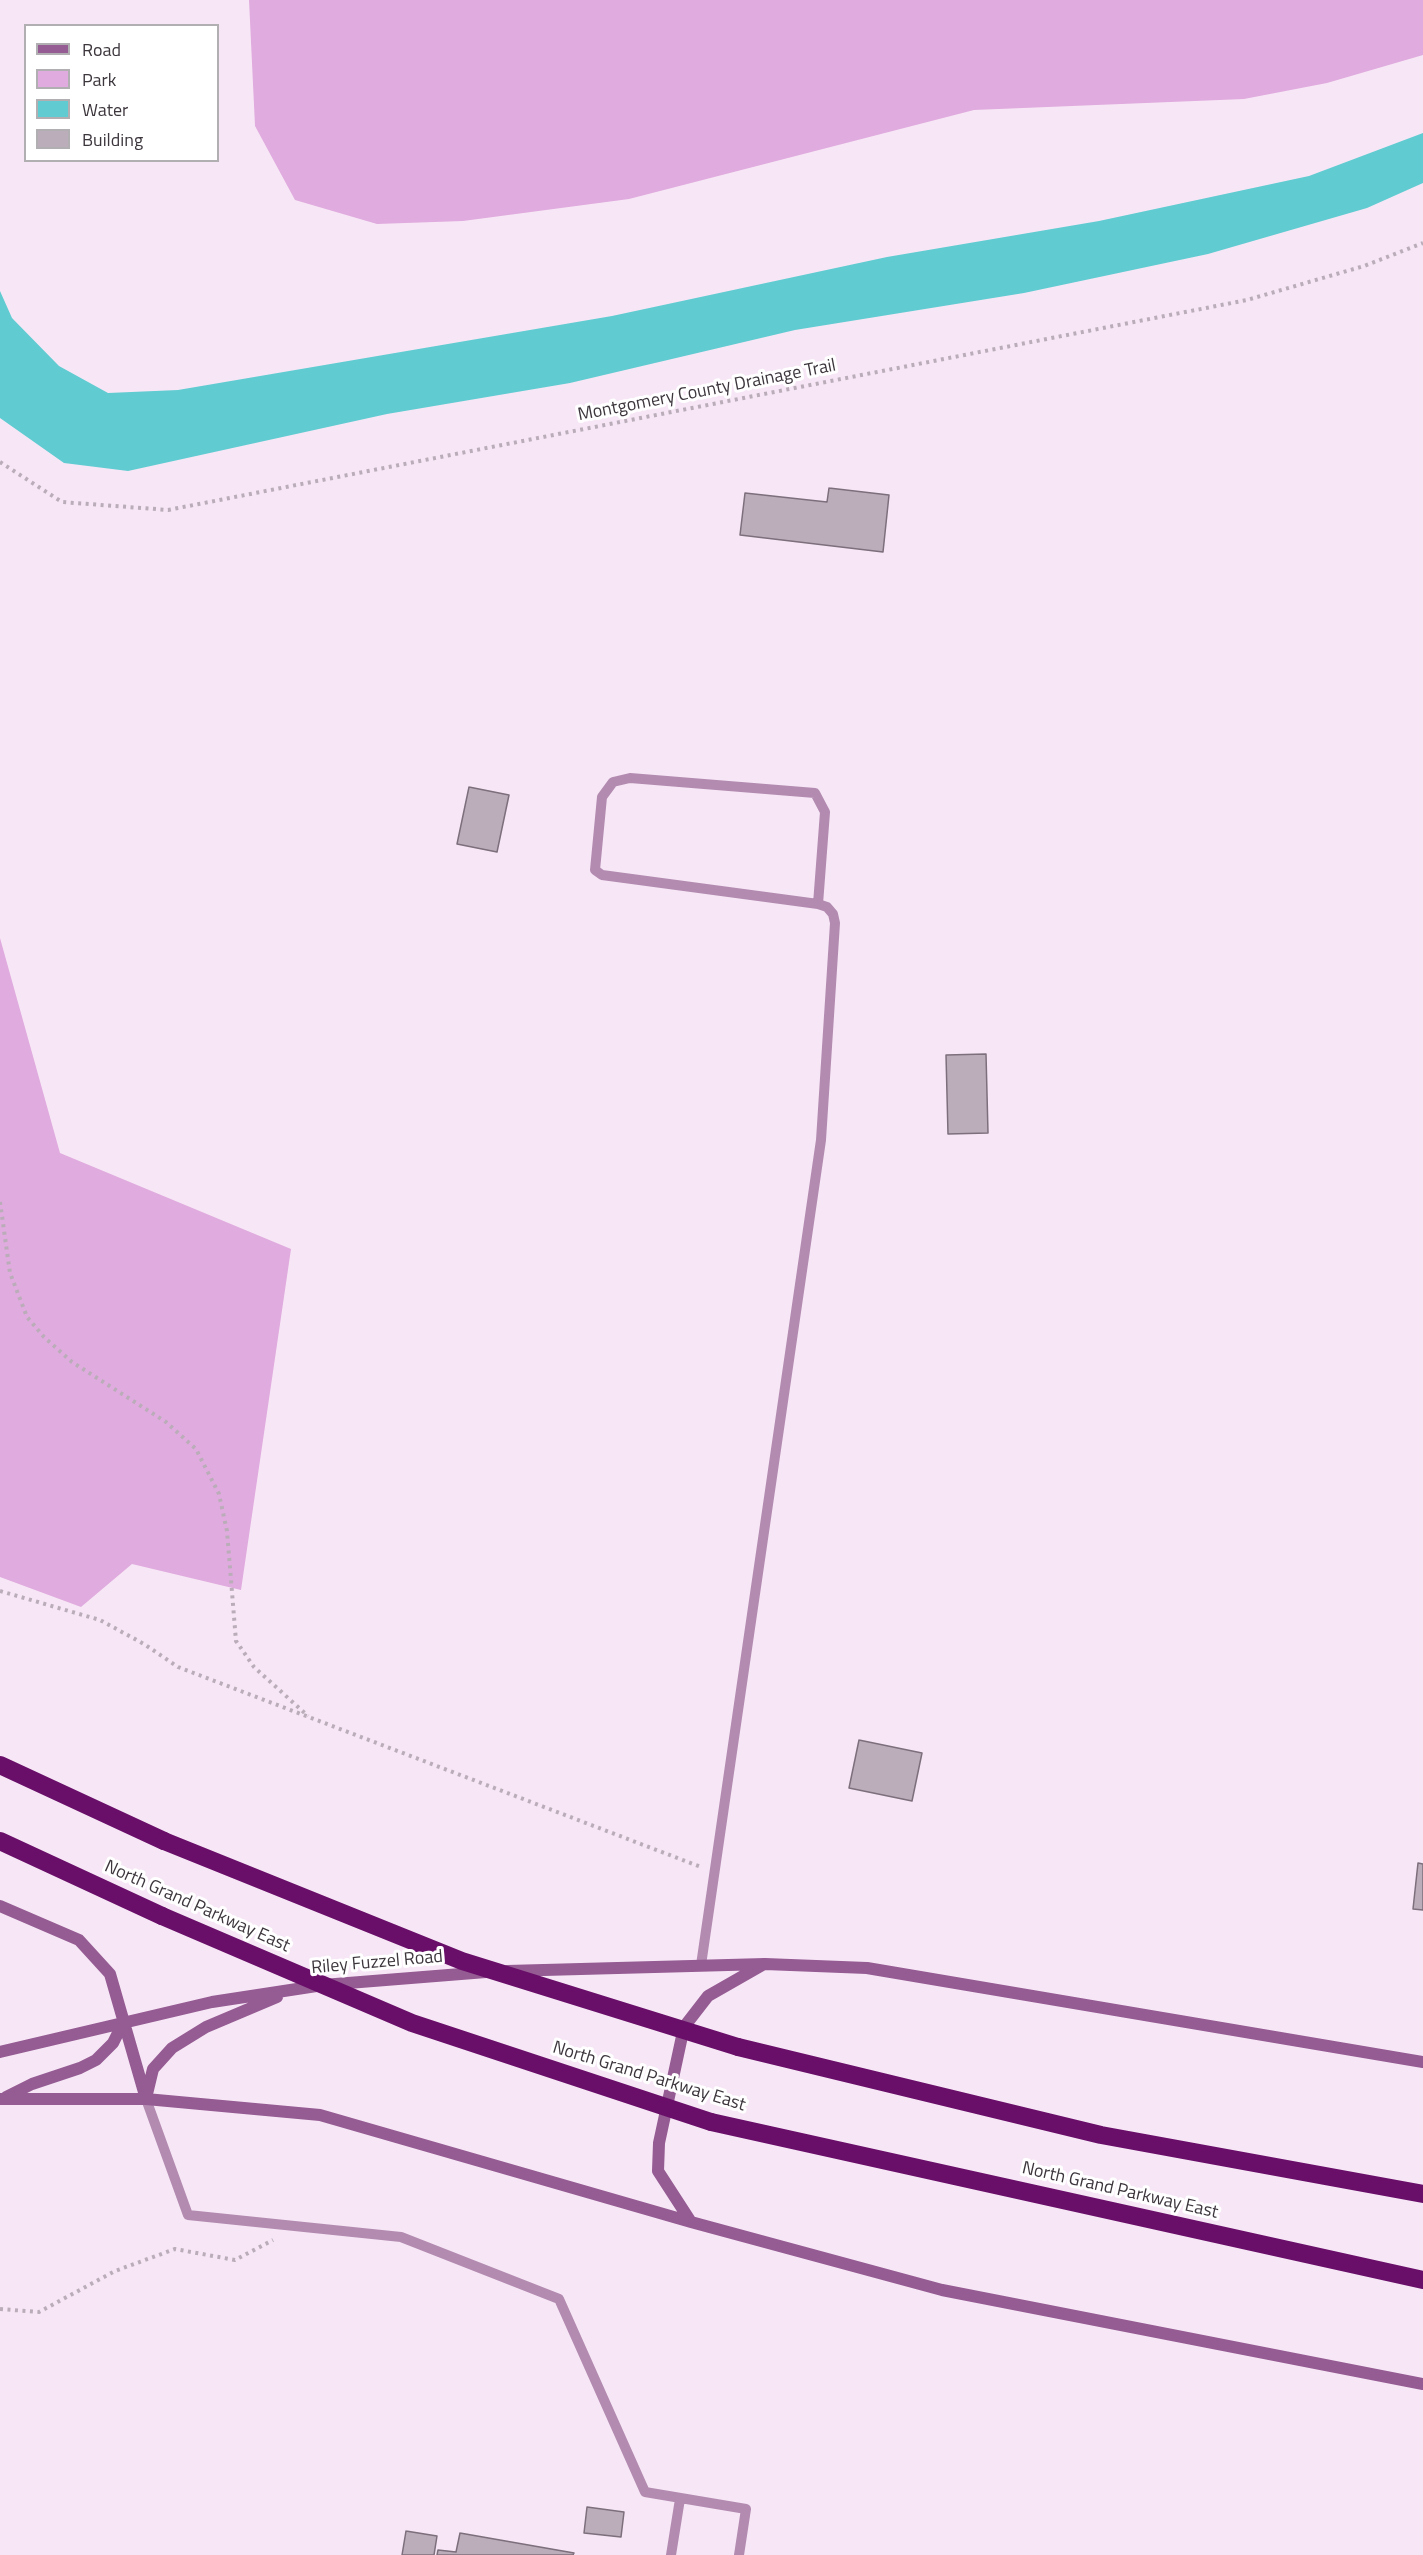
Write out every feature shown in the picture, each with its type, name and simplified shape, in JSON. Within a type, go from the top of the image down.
[{"type":"highway","points":[[0,1766],[164,1841],[462,1961],[738,2047],[1101,2135],[1423,2194]]},
{"type":"highway","name":"North Grand Parkway East","points":[[0,1841],[162,1916],[412,2023],[711,2122],[1423,2280]]},
{"type":"main road","points":[[0,1906],[78,1940],[110,1974],[146,2099]]},
{"type":"main road","name":"Riley Fuzzel Road","points":[[0,2052],[212,2002],[302,1988],[514,1970],[765,1964]]},
{"type":"main road","points":[[691,2222],[658,2171],[659,2143],[684,2027],[708,1996],[765,1964],[867,1968],[1423,2062]]},
{"type":"main road","points":[[146,2099],[153,2068],[172,2048],[216,2022],[302,1988]]},
{"type":"main road","points":[[1,2099],[32,2084],[81,2068],[96,2060],[113,2043],[124,2021]]},
{"type":"main road","points":[[1,2099],[146,2099],[320,2115],[691,2222],[942,2290],[1423,2384]]},
{"type":"lane","points":[[701,1965],[717,1873],[821,1140],[835,922],[833,914],[827,907],[818,904],[602,875],[595,870],[602,797],[613,782],[630,778],[815,793],[825,812],[818,904]]},
{"type":"lane","points":[[146,2099],[188,2215],[401,2237],[559,2299],[645,2492],[746,2509],[739,2555]]},
{"type":"lane","points":[[671,2555],[680,2499]]},
{"type":"path","name":"Montgomery County Drainage Trail","points":[[0,462],[62,502],[168,510],[1247,300],[1364,266],[1423,243]]},
{"type":"path","points":[[0,1202],[10,1273],[27,1317],[44,1337],[72,1362],[166,1422],[196,1449],[219,1494],[227,1531],[236,1641],[254,1667],[312,1720]]},
{"type":"path","points":[[0,1591],[100,1620],[144,1644],[178,1667],[717,1873]]},
{"type":"path","points":[[0,2309],[39,2312],[115,2271],[174,2249],[235,2260],[299,2227]]},
{"type":"green space","points":[[249,0],[1423,0],[1423,55],[1327,83],[1244,99],[974,110],[629,199],[463,221],[377,224],[295,200],[255,126]]},
{"type":"green space","points":[[0,938],[60,1153],[291,1249],[241,1590],[132,1564],[81,1607],[0,1577]]},
{"type":"water","points":[[1423,133],[1423,183],[1367,208],[1208,254],[1024,293],[795,330],[570,383],[387,414],[128,471],[64,463],[0,418],[0,291],[12,318],[59,366],[108,393],[178,390],[612,316],[887,257],[1099,221],[1309,176]]},
{"type":"building","points":[[829,488],[889,495],[883,552],[740,535],[745,493],[827,502]]},
{"type":"building","points":[[469,787],[509,795],[497,852],[457,844]]},
{"type":"building","points":[[986,1054],[988,1133],[948,1134],[946,1055]]},
{"type":"building","points":[[859,1740],[922,1753],[912,1801],[849,1788]]},
{"type":"building","points":[[1418,1863],[1423,1864],[1423,1910],[1413,1909]]},
{"type":"building","points":[[587,2507],[624,2512],[621,2537],[584,2533]]},
{"type":"building","points":[[406,2531],[437,2536],[434,2555],[402,2555]]},
{"type":"building","points":[[460,2533],[574,2553],[573,2555],[437,2555],[438,2550],[456,2552]]}]
